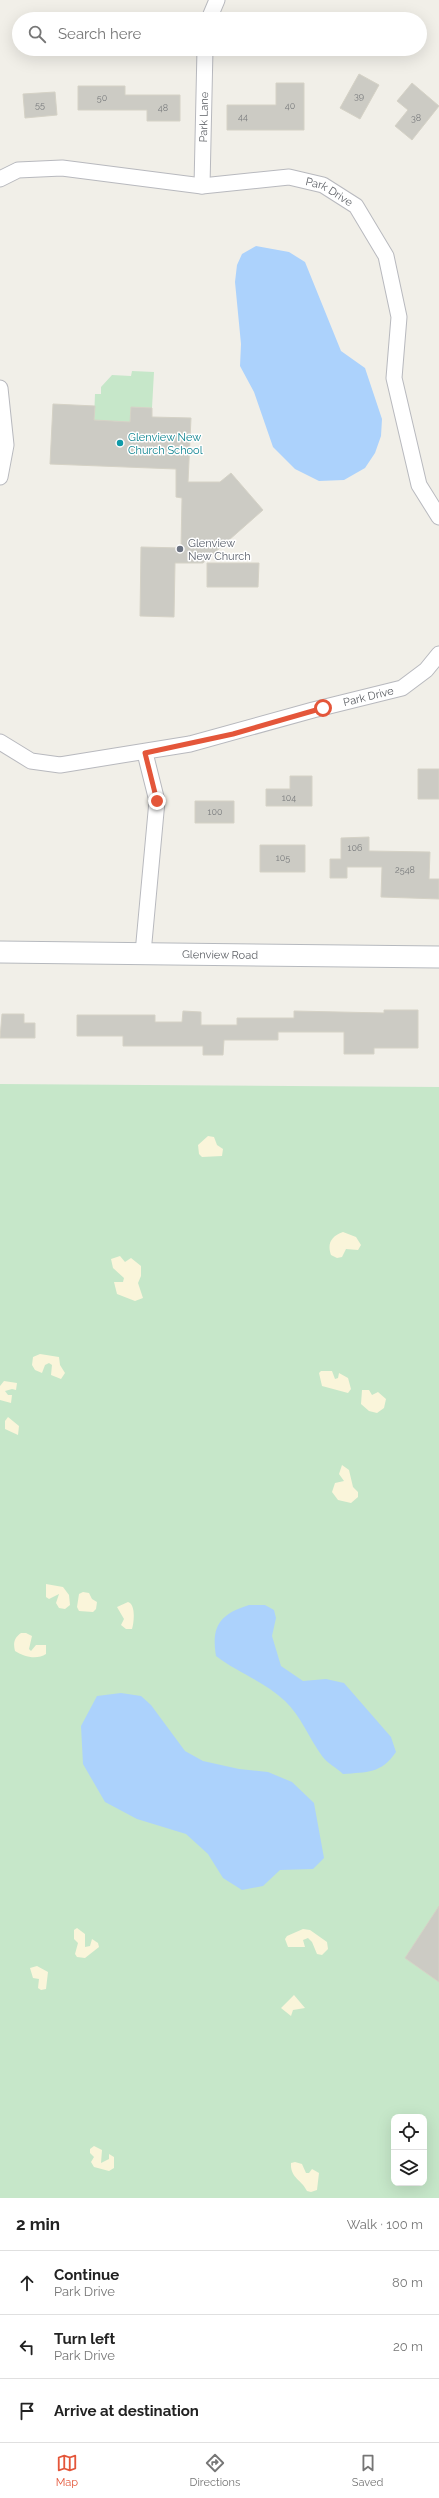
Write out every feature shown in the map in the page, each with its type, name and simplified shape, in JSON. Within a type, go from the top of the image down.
[{"type":"main road","name":"Glenview Road","points":[[0,952],[439,957]]},
{"type":"street","points":[[212,12],[216,0]]},
{"type":"street","name":"Park Lane","points":[[202,186],[205,56]]},
{"type":"street","name":"Park Drive","points":[[0,179],[18,170],[62,168],[202,186],[289,176],[323,185],[356,206],[386,256],[399,316],[394,378],[418,485],[439,516]]},
{"type":"street","points":[[0,388],[6,445],[0,477]]},
{"type":"street","name":"Park Drive","points":[[0,742],[31,762],[60,765],[145,753],[226,736],[313,710],[402,688],[426,670],[439,654]]},
{"type":"street","points":[[144,953],[157,801],[145,753]]},
{"type":"green space","points":[[132,371],[154,372],[152,408],[131,407],[130,422],[94,420],[95,394],[101,394],[101,387],[112,375],[131,376]]},
{"type":"green space","points":[[0,1084],[439,1087],[439,2198],[0,2198]]},
{"type":"sand","points":[[208,1136],[214,1137],[217,1145],[223,1149],[222,1156],[202,1157],[199,1154],[198,1145]]},
{"type":"sand","points":[[343,1232],[356,1237],[361,1245],[358,1250],[346,1249],[342,1257],[337,1258],[331,1255],[330,1244],[333,1238]]},
{"type":"sand","points":[[120,1256],[125,1262],[131,1258],[141,1266],[141,1276],[138,1283],[143,1298],[135,1301],[117,1294],[114,1282],[123,1282],[124,1278],[113,1268],[111,1259]]},
{"type":"sand","points":[[40,1354],[59,1357],[60,1365],[65,1373],[61,1379],[51,1375],[52,1365],[49,1363],[45,1365],[42,1373],[35,1370],[32,1365],[33,1357]]},
{"type":"sand","points":[[321,1371],[332,1371],[335,1379],[338,1378],[339,1373],[348,1378],[351,1389],[348,1393],[322,1386],[319,1373]]},
{"type":"sand","points":[[4,1381],[17,1383],[16,1390],[12,1389],[5,1391],[8,1395],[12,1395],[11,1403],[0,1400],[0,1386]]},
{"type":"sand","points":[[362,1390],[369,1390],[372,1395],[378,1392],[386,1399],[384,1408],[377,1413],[369,1411],[361,1404]]},
{"type":"sand","points":[[8,1417],[19,1426],[18,1435],[5,1429],[5,1421]]},
{"type":"sand","points":[[342,1465],[349,1470],[353,1487],[358,1492],[358,1497],[351,1503],[338,1500],[332,1492],[335,1483],[344,1481],[339,1474]]},
{"type":"sand","points":[[46,1584],[63,1587],[69,1595],[70,1605],[65,1609],[59,1608],[56,1603],[59,1594],[49,1599],[46,1597]]},
{"type":"sand","points":[[83,1592],[89,1593],[92,1599],[97,1602],[96,1609],[93,1612],[79,1611],[77,1607],[79,1594]]},
{"type":"sand","points":[[128,1602],[131,1603],[133,1610],[134,1618],[132,1629],[126,1629],[121,1625],[124,1619],[117,1607]]},
{"type":"sand","points":[[21,1633],[26,1633],[32,1636],[29,1649],[31,1651],[36,1645],[46,1645],[46,1654],[39,1657],[30,1657],[15,1651],[15,1641]]},
{"type":"sand","points":[[77,1928],[85,1934],[85,1947],[90,1946],[92,1939],[98,1943],[99,1947],[85,1958],[77,1957],[75,1954],[78,1943],[74,1939],[74,1930]]},
{"type":"sand","points":[[303,1929],[310,1930],[327,1942],[328,1949],[322,1955],[317,1954],[312,1942],[308,1938],[303,1940],[305,1947],[288,1947],[285,1939],[287,1936]]},
{"type":"sand","points":[[37,1966],[48,1972],[46,1989],[41,1990],[38,1988],[39,1979],[33,1978],[30,1968]]},
{"type":"sand","points":[[294,1995],[305,2008],[293,2010],[291,2016],[281,2008]]},
{"type":"sand","points":[[94,2146],[102,2150],[101,2163],[109,2159],[109,2154],[114,2157],[114,2168],[109,2171],[94,2167],[91,2162],[94,2157],[90,2153],[90,2149]]},
{"type":"sand","points":[[295,2162],[302,2164],[306,2173],[309,2173],[312,2169],[319,2173],[317,2190],[311,2192],[307,2191],[294,2176],[291,2163]]},
{"type":"water","points":[[256,246],[289,252],[305,262],[341,351],[365,368],[382,419],[381,436],[375,453],[365,468],[344,480],[319,481],[295,469],[273,447],[254,392],[240,366],[241,344],[235,282],[237,265],[242,254]]},
{"type":"water","points":[[249,1605],[265,1605],[274,1610],[276,1618],[272,1636],[281,1666],[303,1681],[326,1679],[344,1683],[391,1737],[396,1752],[385,1764],[379,1768],[366,1772],[343,1774],[322,1756],[296,1713],[285,1701],[260,1682],[216,1656],[215,1637],[220,1623],[224,1617]]},
{"type":"water","points":[[121,1693],[141,1696],[151,1705],[185,1751],[203,1761],[239,1769],[268,1772],[292,1782],[314,1803],[324,1858],[313,1869],[280,1870],[263,1886],[242,1890],[223,1878],[208,1854],[186,1834],[137,1819],[105,1802],[83,1764],[81,1726],[97,1696]]},
{"type":"building","points":[[359,74],[379,85],[360,119],[340,108]]},
{"type":"building","points":[[276,83],[304,83],[304,130],[227,130],[227,105],[276,105]]},
{"type":"building","points":[[412,83],[439,106],[412,140],[395,126],[408,110],[397,101]]},
{"type":"building","points":[[78,86],[125,86],[125,95],[180,95],[180,121],[147,121],[147,110],[78,110]]},
{"type":"building","points":[[55,92],[57,115],[25,118],[23,94]]},
{"type":"building","points":[[53,404],[95,406],[94,420],[130,422],[131,407],[152,408],[152,417],[191,418],[188,482],[220,482],[231,473],[263,510],[203,563],[175,563],[174,617],[140,616],[141,547],[181,548],[182,498],[176,497],[176,469],[50,464]]},
{"type":"building","points":[[207,563],[259,563],[258,587],[207,587]]},
{"type":"building","points":[[418,769],[439,769],[439,799],[418,799]]},
{"type":"building","points":[[290,776],[312,776],[312,806],[266,806],[266,789],[290,789]]},
{"type":"building","points":[[195,801],[234,801],[234,823],[195,823]]},
{"type":"building","points":[[369,837],[369,851],[430,852],[429,879],[439,879],[439,899],[381,897],[382,867],[347,867],[347,878],[330,878],[330,859],[341,859],[341,838]]},
{"type":"building","points":[[260,845],[305,845],[305,872],[260,872]]},
{"type":"building","points":[[384,1010],[418,1010],[418,1048],[374,1048],[374,1054],[344,1054],[344,1032],[278,1032],[278,1040],[224,1040],[223,1055],[203,1055],[203,1046],[123,1046],[123,1036],[77,1036],[77,1015],[155,1015],[155,1022],[182,1022],[183,1011],[201,1012],[201,1025],[237,1025],[237,1018],[294,1018],[294,1011],[384,1013]]},
{"type":"building","points":[[2,1014],[24,1014],[24,1023],[35,1023],[35,1038],[0,1038]]},
{"type":"building","points":[[439,1906],[439,1982],[405,1958]]},
{"type":"place","name":"Glenview New Church School","points":[[120,443]]},
{"type":"place","name":"Glenview New Church","points":[[180,549]]},
{"type":"route","points":[[157,801],[145,753],[233,734],[323,708]]}]
